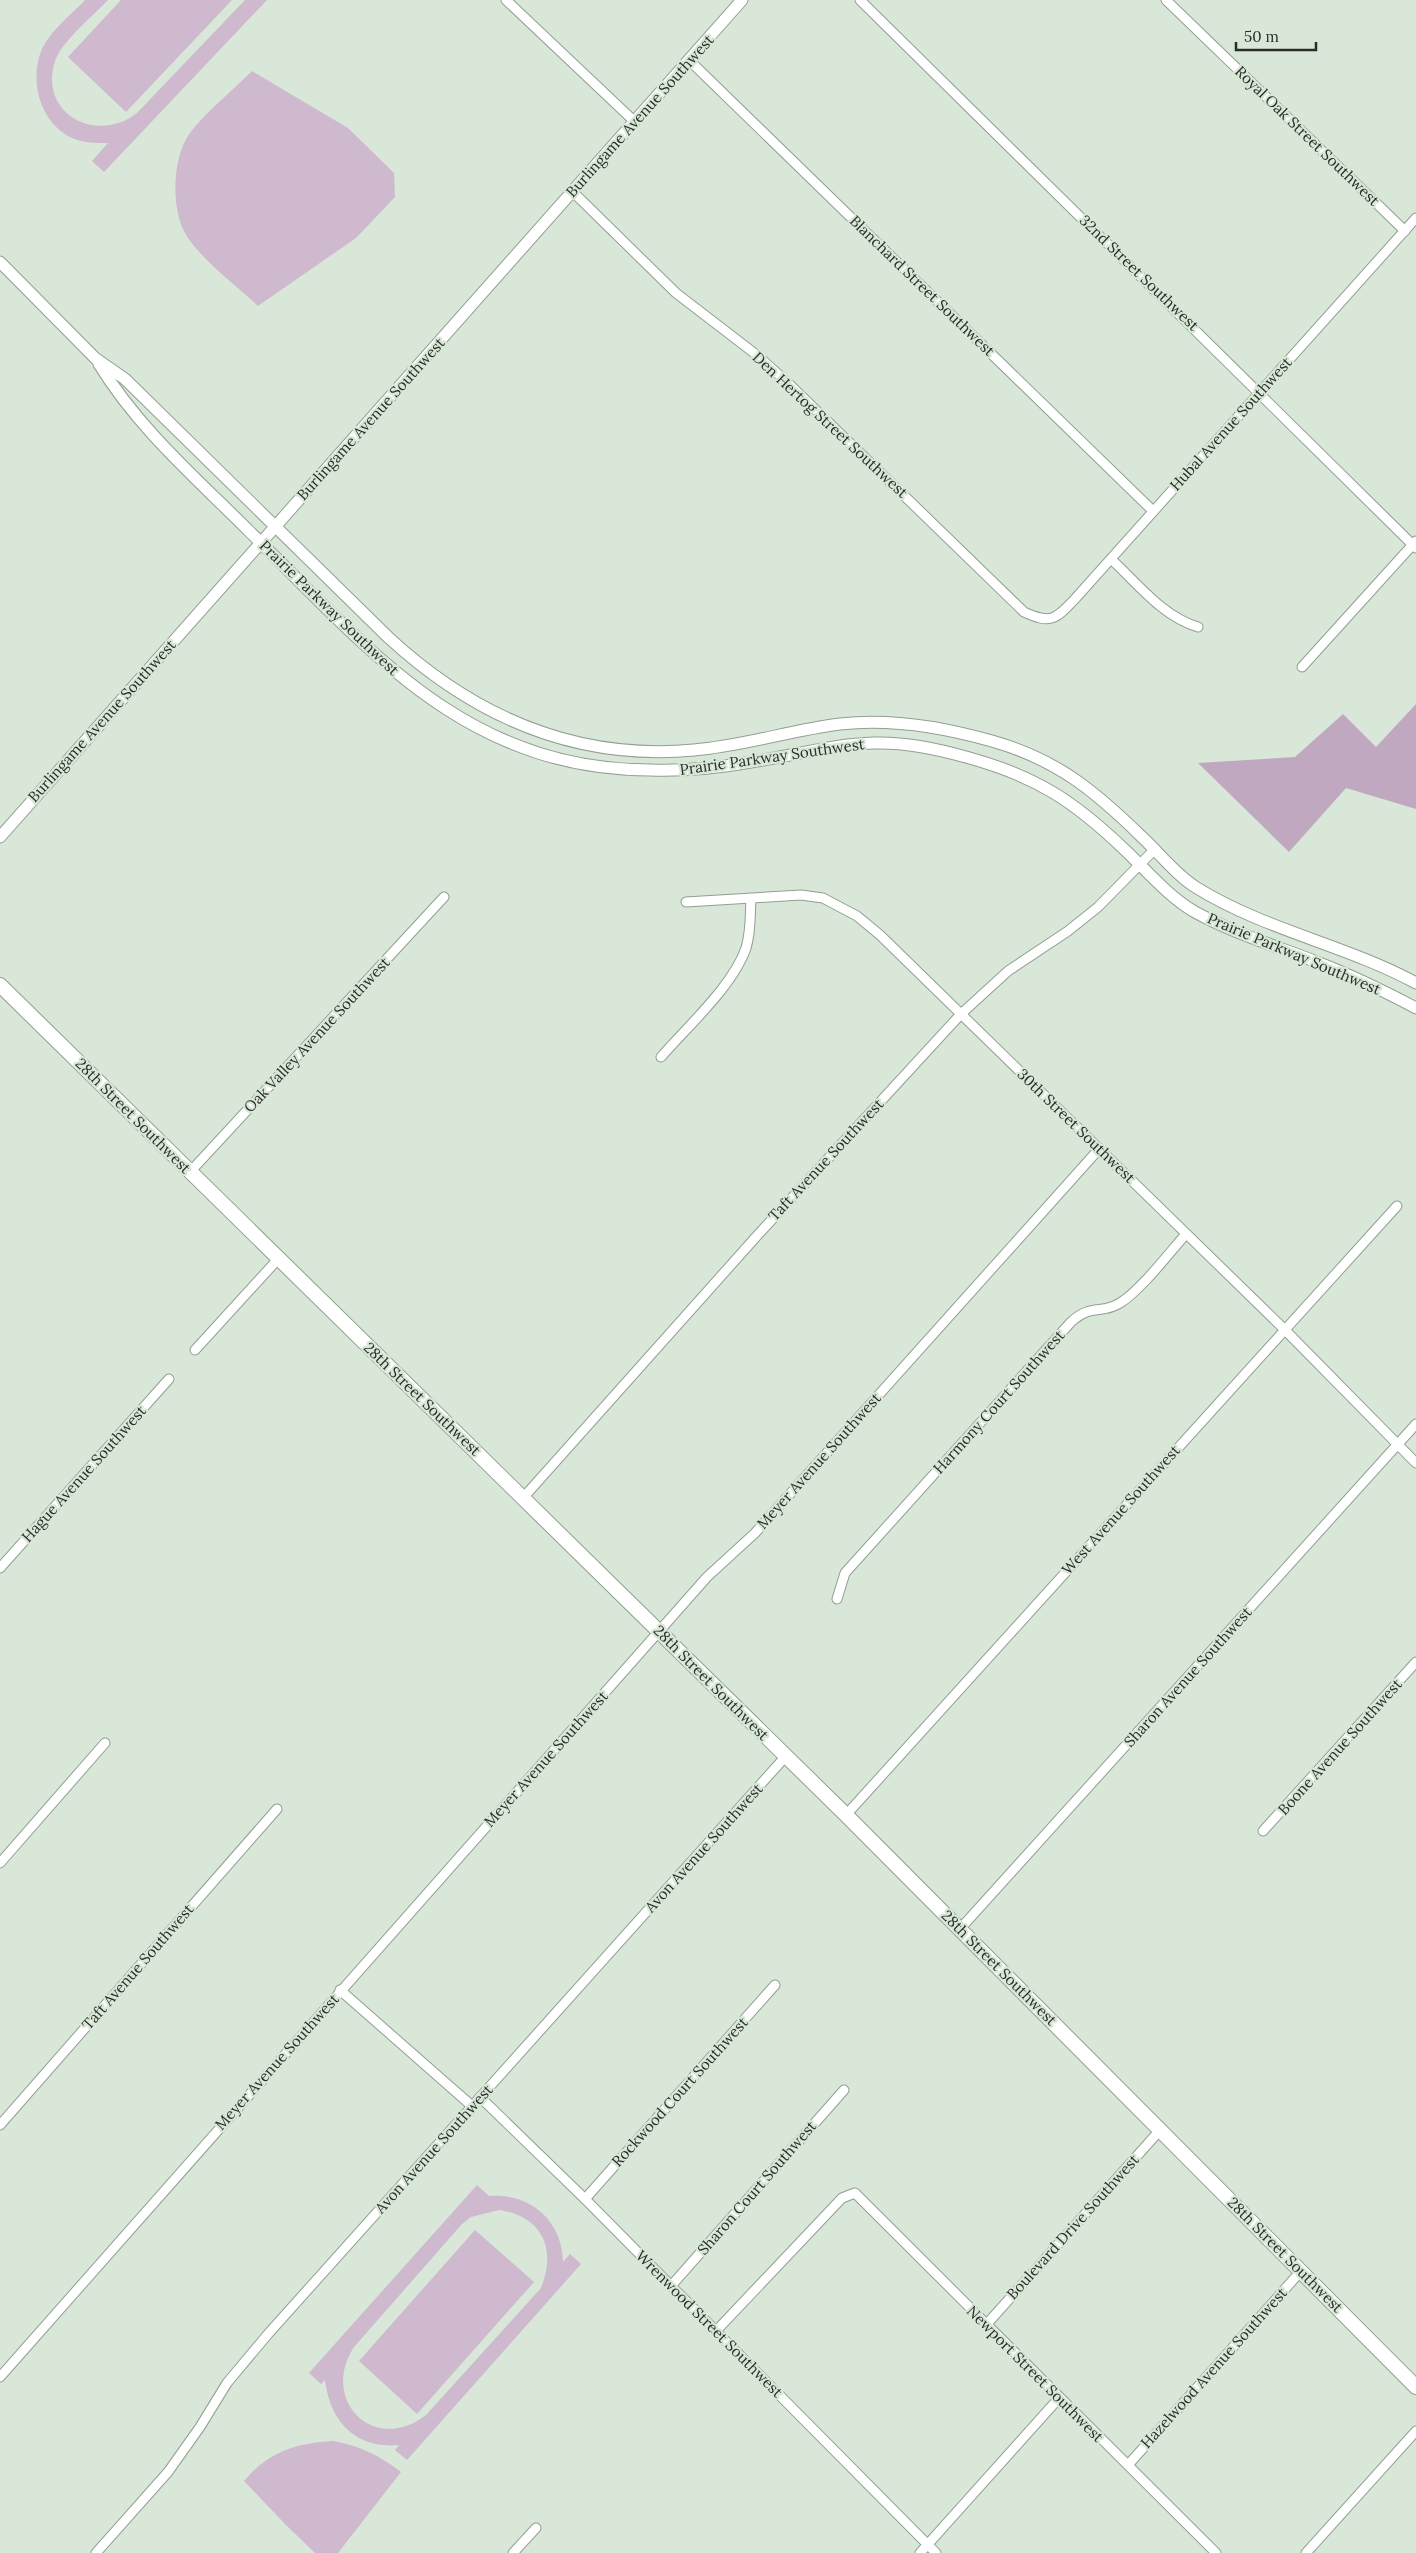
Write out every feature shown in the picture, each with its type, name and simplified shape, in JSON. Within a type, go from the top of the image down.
[{"type":"main road","name":"28th Street Southwest","points":[[0,985],[786,1756],[1161,2129],[1416,2388]]},
{"type":"street","points":[[506,0],[635,122]]},
{"type":"street","name":"Burlingame Avenue Southwest","points":[[0,837],[690,61],[742,0]]},
{"type":"street","name":"32nd Street Southwest","points":[[860,0],[1415,544]]},
{"type":"street","name":"Royal Oak Street Southwest","points":[[1166,0],[1404,231]]},
{"type":"street","name":"Blanchard Street Southwest","points":[[690,61],[1153,511]]},
{"type":"street","name":"Den Hertog Street Southwest","points":[[573,192],[676,294],[758,356],[1024,612],[1040,619]]},
{"type":"street","name":"Hubal Avenue Southwest","points":[[1040,619],[1049,620],[1061,613],[1416,218]]},
{"type":"street","name":"Prairie Parkway Southwest","points":[[0,262],[95,358],[125,379],[389,638],[435,678],[489,711],[514,723],[558,738],[600,747],[644,752],[716,748],[839,724],[868,722],[920,725],[994,742],[1030,755],[1067,773],[1101,797],[1193,886],[1222,903],[1371,961],[1416,983]]},
{"type":"street","name":"Prairie Parkway Southwest","points":[[95,358],[114,389],[161,444],[385,665],[431,700],[498,739],[563,760],[608,768],[682,770],[734,765],[842,746],[878,743],[943,752],[999,766],[1032,779],[1055,792],[1098,824],[1191,910],[1229,929],[1368,984],[1416,1008]]},
{"type":"street","points":[[1302,667],[1415,544]]},
{"type":"street","points":[[1111,558],[1171,614],[1184,623],[1198,627]]},
{"type":"street","points":[[943,752],[946,731]]},
{"type":"street","name":"Taft Avenue Southwest","points":[[523,1498],[755,1238],[961,1014],[1008,971],[1068,931],[1098,906],[1155,849]]},
{"type":"street","name":"30th Street Southwest","points":[[686,902],[801,895],[822,898],[843,907],[880,935],[1284,1329],[1416,1463]]},
{"type":"street","name":"Oak Valley Avenue Southwest","points":[[190,1172],[444,897]]},
{"type":"street","points":[[661,1057],[726,983],[740,963],[750,930],[751,899]]},
{"type":"street","name":"Meyer Avenue Southwest","points":[[0,2377],[340,1990],[707,1577],[755,1533],[1099,1149]]},
{"type":"street","name":"West Avenue Southwest","points":[[846,1816],[1397,1206]]},
{"type":"street","name":"Harmony Court Southwest","points":[[837,1599],[845,1573],[1071,1322],[1082,1312],[1114,1306],[1129,1296],[1186,1234]]},
{"type":"street","points":[[196,1350],[279,1258]]},
{"type":"street","name":"Hague Avenue Southwest","points":[[0,1568],[169,1379]]},
{"type":"street","name":"Sharon Avenue Southwest","points":[[960,1929],[1416,1424]]},
{"type":"street","name":"Boone Avenue Southwest","points":[[1263,1831],[1416,1662]]},
{"type":"street","points":[[0,1863],[105,1743]]},
{"type":"street","name":"Avon Avenue Southwest","points":[[96,2553],[168,2472],[200,2427],[227,2383],[786,1756]]},
{"type":"street","name":"Taft Avenue Southwest","points":[[0,2125],[276,1808]]},
{"type":"street","name":"Rockwood Court Southwest","points":[[585,2199],[776,1985]]},
{"type":"street","points":[[340,1990],[472,2106]]},
{"type":"street","name":"Sharon Court Southwest","points":[[671,2286],[844,2090]]},
{"type":"street","name":"Wrenwood Street Southwest","points":[[480,2097],[585,2199],[936,2553]]},
{"type":"street","name":"Boulevard Drive Southwest","points":[[986,2325],[1161,2129]]},
{"type":"street","name":"Newport Street Southwest","points":[[716,2332],[842,2198],[855,2194],[1216,2553]]},
{"type":"street","name":"Hazelwood Avenue Southwest","points":[[1128,2465],[1301,2271]]},
{"type":"street","points":[[920,2553],[1059,2398]]},
{"type":"street","points":[[1306,2553],[1416,2431]]},
{"type":"street","points":[[513,2553],[536,2528]]},
{"type":"shaded area","points":[[85,0],[108,0],[64,45],[55,61],[52,79],[55,96],[63,109],[74,118],[89,124],[104,126],[121,122],[137,113],[245,0],[267,0],[104,172],[92,161],[108,143],[93,143],[79,140],[59,130],[44,110],[37,86],[38,61],[42,49],[56,29]]},
{"type":"shaded area","points":[[121,0],[232,0],[126,112],[68,57]]},
{"type":"shaded area","points":[[252,71],[348,128],[394,173],[395,197],[356,238],[258,306],[209,262],[191,242],[180,223],[176,197],[177,169],[180,155],[190,133]]},
{"type":"shaded area","points":[[1416,704],[1416,809],[1346,788],[1289,852],[1198,763],[1295,757],[1343,714],[1376,747]]},
{"type":"shaded area","points":[[477,2185],[489,2196],[504,2196],[518,2199],[530,2204],[541,2212],[557,2234],[563,2262],[570,2254],[581,2264],[407,2460],[395,2450],[399,2445],[384,2445],[370,2442],[348,2430],[339,2420],[333,2408],[325,2380],[321,2384],[309,2373]],"holes":[[[499,2210],[514,2213],[526,2219],[535,2227],[542,2237],[546,2248],[546,2274],[541,2288],[426,2415],[407,2426],[388,2429],[372,2425],[358,2416],[348,2403],[343,2386],[345,2367],[354,2347],[462,2224],[471,2217]]]},
{"type":"shaded area","points":[[475,2230],[534,2282],[417,2414],[359,2361]]},
{"type":"shaded area","points":[[333,2441],[369,2452],[401,2472],[338,2553],[315,2553],[244,2481],[263,2463],[284,2451],[307,2444]]}]
